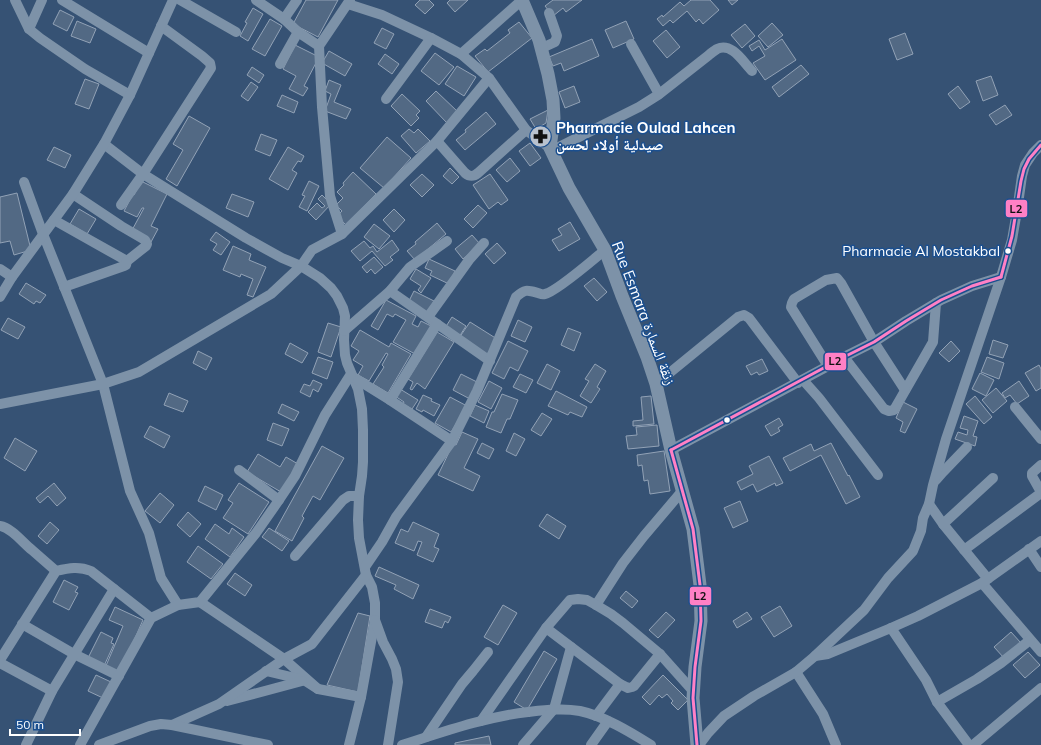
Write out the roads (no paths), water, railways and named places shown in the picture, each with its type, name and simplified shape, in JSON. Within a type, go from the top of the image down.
[{"type":"street","points":[[15,0],[29,29],[85,69],[130,95]]},
{"type":"street","points":[[29,29],[42,0]]},
{"type":"street","points":[[62,0],[149,53]]},
{"type":"street","points":[[0,297],[12,277],[74,194],[104,144],[130,95],[173,0]]},
{"type":"street","points":[[180,0],[236,32]]},
{"type":"street","points":[[256,0],[284,19],[298,32],[318,46]]},
{"type":"street","points":[[284,19],[297,0]]},
{"type":"street","points":[[461,54],[522,0],[542,48],[548,74],[553,100],[554,118],[551,149]]},
{"type":"street","points":[[342,234],[330,196],[318,46],[349,2],[382,15],[461,54],[489,78],[526,130],[551,149]]},
{"type":"street","points":[[542,48],[555,42],[557,36],[549,13]]},
{"type":"street","points":[[121,205],[143,174],[211,68],[210,63],[202,56],[161,26]]},
{"type":"street","points":[[280,64],[298,32]]},
{"type":"street","points":[[386,99],[431,38]]},
{"type":"street","points":[[631,44],[659,94]]},
{"type":"street","points":[[551,149],[639,107],[659,94],[718,49],[724,48],[734,50],[752,71]]},
{"type":"street","points":[[0,404],[103,384],[139,372],[271,294],[302,266],[312,250],[342,234],[437,141],[489,78]]},
{"type":"street","points":[[437,141],[465,173],[472,176],[478,173],[526,130]]},
{"type":"street","points":[[104,144],[143,174],[246,238],[282,258],[302,266],[320,278],[331,288],[343,308],[346,316],[344,331],[345,355],[360,397],[363,430],[363,462],[358,520],[359,538],[362,560],[372,587],[375,603],[375,620],[360,697],[348,745]]},
{"type":"street","points":[[698,745],[724,716],[754,696],[796,672],[815,656],[864,610],[888,578],[912,551],[929,504],[946,439],[1001,277],[1012,240],[1025,165],[1033,153],[1041,145]]},
{"type":"street","name":"Rue Esmara زنقة السمارة","points":[[551,149],[569,188],[605,250],[647,358],[656,384],[671,450],[693,529],[700,585],[701,621],[693,691],[698,745]]},
{"type":"street","points":[[24,182],[43,234],[103,384],[130,491],[149,532],[161,578],[178,605]]},
{"type":"street","points":[[64,287],[126,265],[127,261],[146,246],[147,242],[74,194]]},
{"type":"street","points":[[54,220],[127,261]]},
{"type":"street","points":[[344,331],[390,291],[410,267],[447,241]]},
{"type":"street","points":[[428,317],[469,260],[484,243]]},
{"type":"street","points":[[219,704],[284,659],[312,644],[365,571],[396,517],[452,441],[477,391],[516,298],[527,290],[547,294],[605,250]]},
{"type":"street","points":[[0,269],[12,277]]},
{"type":"street","points":[[671,450],[874,342],[936,303],[972,286],[1001,277]]},
{"type":"street","points":[[828,366],[791,307],[794,299],[826,280],[837,278],[841,282],[874,342],[905,390]]},
{"type":"street","points":[[390,291],[490,361]]},
{"type":"street","points":[[844,357],[884,409],[889,411],[894,410],[933,342],[936,303]]},
{"type":"street","points":[[656,384],[738,317],[744,315],[749,318],[800,381],[819,398],[878,475]]},
{"type":"street","points":[[390,400],[437,324]]},
{"type":"street","points":[[352,375],[452,441]]},
{"type":"street","points":[[200,602],[256,533],[279,500],[295,476],[325,415],[352,375]]},
{"type":"street","points":[[1015,406],[1041,439]]},
{"type":"street","points":[[933,485],[943,472],[967,447]]},
{"type":"street","points":[[964,550],[1041,493],[1032,476],[1032,473],[1041,465]]},
{"type":"street","points":[[239,470],[279,500]]},
{"type":"street","points":[[944,524],[993,478]]},
{"type":"street","points":[[596,605],[627,558],[683,490]]},
{"type":"street","points":[[295,556],[343,500],[349,496],[359,496]]},
{"type":"street","points":[[929,504],[1030,640],[1040,649]]},
{"type":"street","points":[[0,526],[13,532],[56,571]]},
{"type":"street","points":[[815,656],[828,654],[918,616],[985,581],[1041,541]]},
{"type":"street","points":[[1028,550],[1041,567]]},
{"type":"street","points":[[52,691],[0,662],[56,571],[69,568],[85,568],[152,618]]},
{"type":"street","points":[[26,745],[52,691],[114,589]]},
{"type":"street","points":[[481,721],[546,628],[570,600],[587,600],[611,614],[660,654],[693,691]]},
{"type":"street","points":[[80,745],[152,618],[178,605],[200,602],[284,659],[318,689]]},
{"type":"street","points":[[375,620],[383,642],[392,658],[396,669],[398,682],[388,745]]},
{"type":"street","points":[[22,624],[74,654],[119,676]]},
{"type":"street","points":[[546,628],[620,684],[628,688],[632,688],[660,654]]},
{"type":"street","points":[[890,628],[926,680],[937,702],[969,745]]},
{"type":"street","points":[[937,702],[1001,663],[1030,640]]},
{"type":"street","points":[[524,745],[554,709],[571,647]]},
{"type":"street","points":[[426,737],[462,684],[488,652]]},
{"type":"street","points":[[266,671],[304,680],[318,689],[360,697]]},
{"type":"street","points":[[796,672],[823,714],[836,745]]},
{"type":"street","points":[[172,724],[219,704],[304,680]]},
{"type":"street","points":[[596,716],[620,684]]},
{"type":"street","points":[[973,745],[1041,688]]},
{"type":"street","points":[[402,745],[481,721],[513,714],[554,709],[580,711],[596,716],[651,745]]},
{"type":"street","points":[[591,745],[608,721]]},
{"type":"street","points":[[99,745],[150,726],[161,724],[172,724],[268,745]]},
{"type":"place","name":"Pharmacie Oulad Lahcen صيدلية أولاد لحسن","points":[[541,136]]},
{"type":"place","name":"Pharmacie Al Mostakbal","points":[[1008,251]]}]
